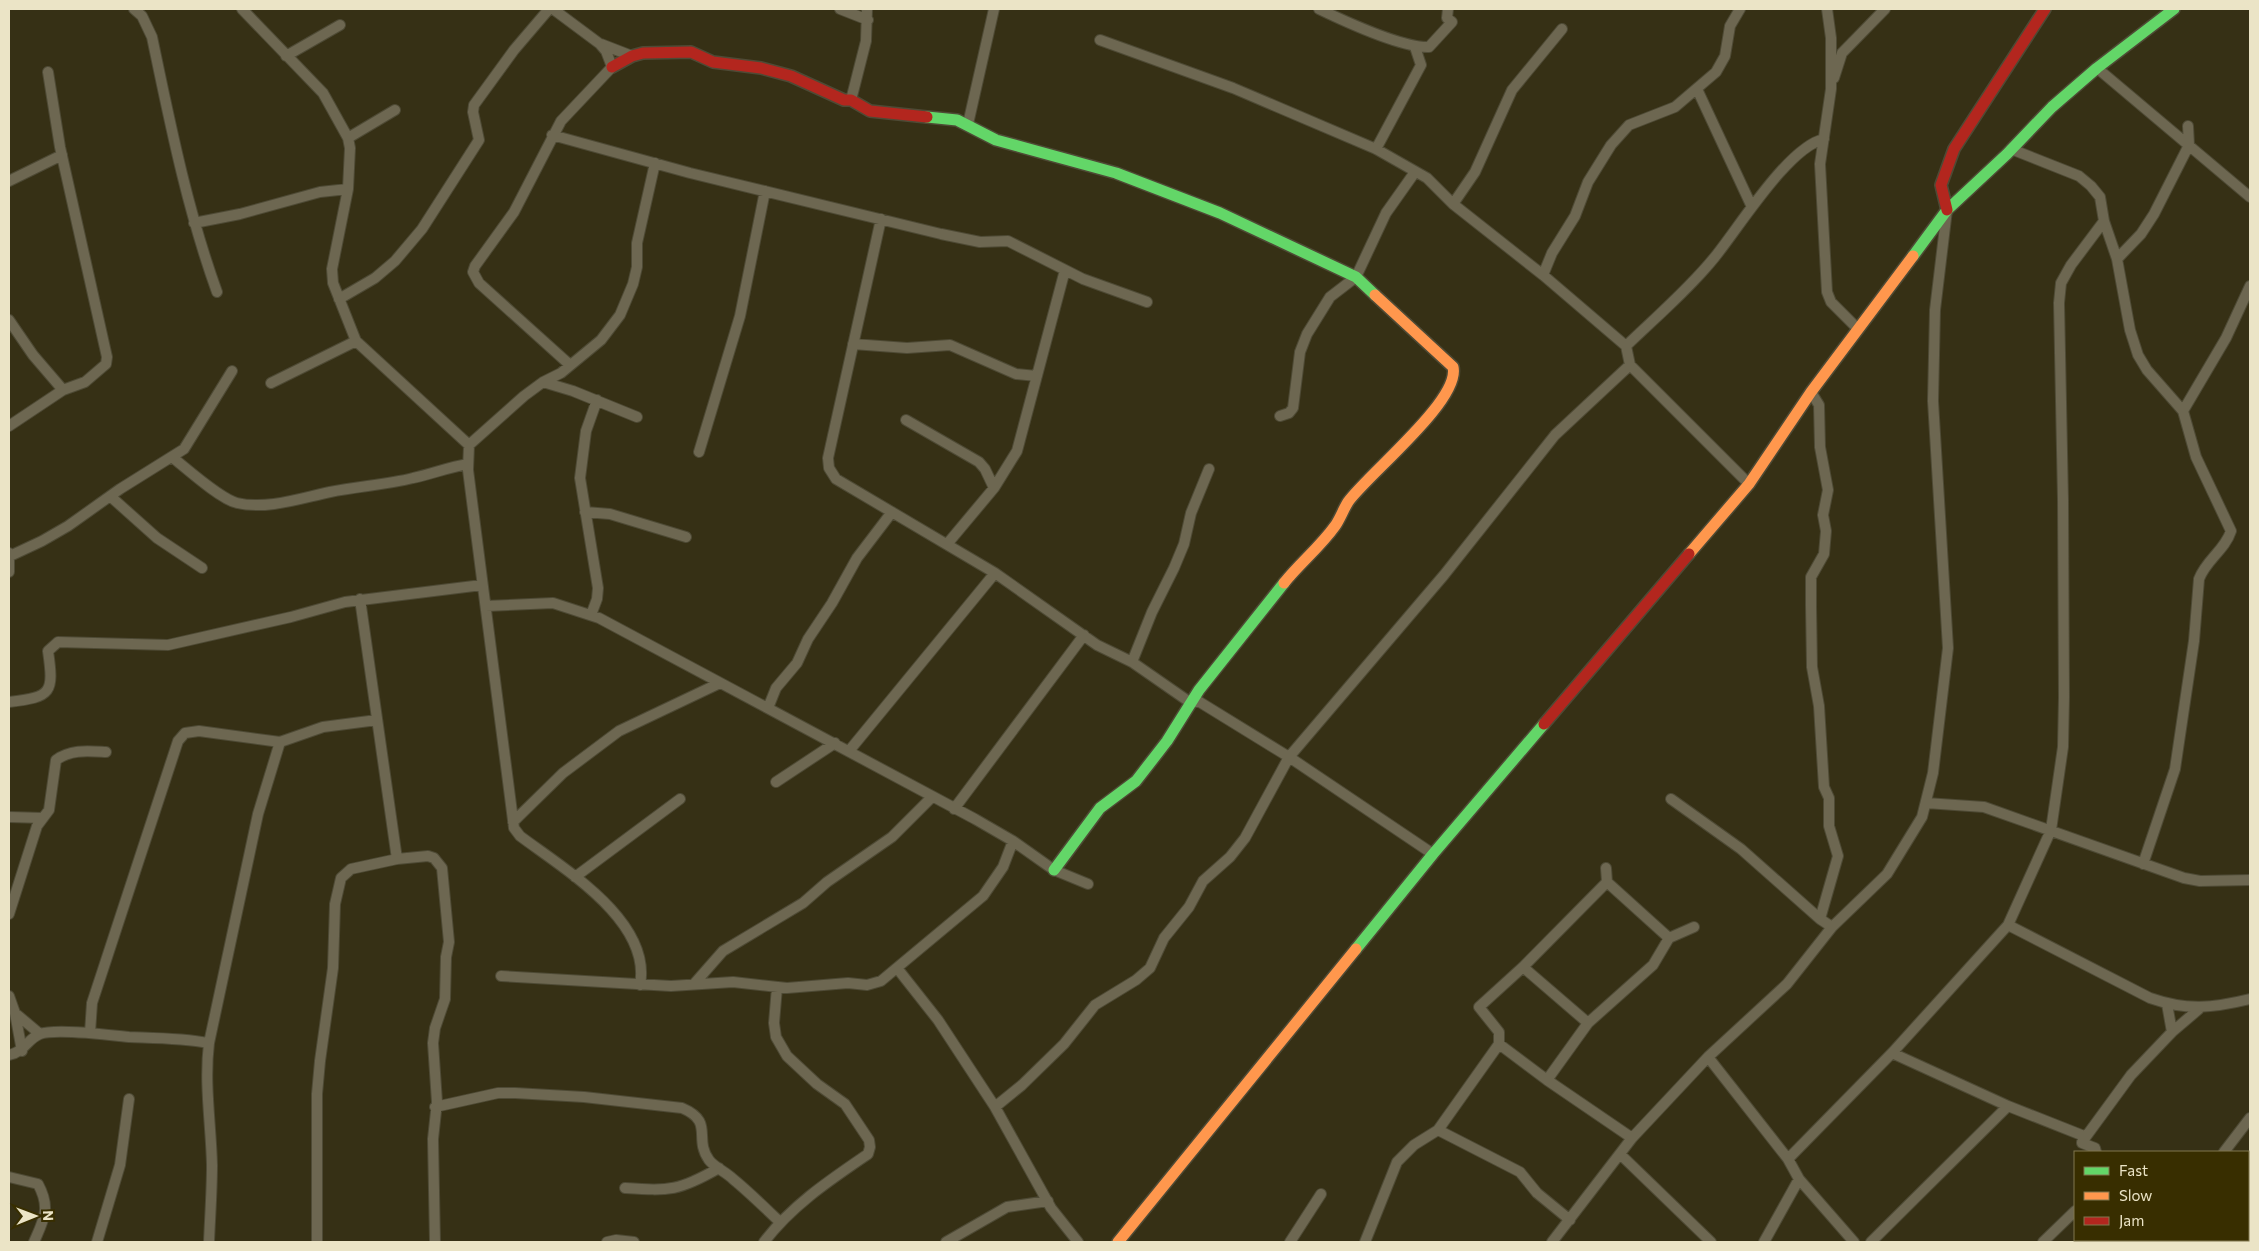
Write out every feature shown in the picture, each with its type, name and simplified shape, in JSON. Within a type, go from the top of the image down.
[{"type":"street","points":[[134,9],[142,16],[152,37],[194,223],[217,292]]},
{"type":"street","points":[[242,9],[323,93],[348,138],[350,148],[348,189],[332,269],[333,282],[356,341],[469,445]]},
{"type":"street","points":[[339,298],[375,278],[395,261],[422,229],[479,140],[473,112],[474,105],[514,50],[549,9]]},
{"type":"street","points":[[553,9],[600,44],[606,51],[612,67]]},
{"type":"street","points":[[840,9],[868,20]]},
{"type":"street","points":[[851,100],[866,41],[867,9]]},
{"type":"street","points":[[968,124],[994,9]]},
{"type":"street","points":[[1319,9],[1348,23],[1415,47],[1429,47]]},
{"type":"street","points":[[1376,149],[1429,47],[1452,22],[1447,18],[1448,9]]},
{"type":"street","points":[[1543,275],[1552,253],[1575,216],[1588,182],[1611,145],[1629,125],[1664,113],[1697,90],[1722,64],[1730,26],[1740,9]]},
{"type":"street","points":[[1827,9],[1831,38],[1831,89],[1820,164],[1828,292],[1831,302],[1858,329]]},
{"type":"street","points":[[1831,89],[1842,53],[1885,9]]},
{"type":"street","points":[[1552,1242],[1621,1155],[1632,1138],[1708,1057],[1787,984],[1832,927],[1887,874],[1911,837],[1926,803],[1933,773],[1948,648],[1933,401],[1935,310],[1947,210],[1941,185],[1954,149],[2044,9]]},
{"type":"street","points":[[1118,1242],[1433,854],[1749,484],[1811,392],[1947,210],[2011,150],[2052,107],[2097,68],[2174,9]]},
{"type":"street","points":[[286,56],[340,25]]},
{"type":"street","points":[[1452,204],[1475,172],[1512,90],[1562,29]]},
{"type":"street","points":[[1100,40],[1233,88],[1376,149],[1427,178],[1452,204],[1543,275],[1626,346],[1630,366],[1749,484]]},
{"type":"street","points":[[600,44],[632,56]]},
{"type":"street","points":[[1415,47],[1421,65]]},
{"type":"street","points":[[570,365],[479,283],[473,272],[474,266],[514,212],[560,121],[612,67],[632,56],[643,53],[691,52],[713,62],[761,68],[792,76],[844,100],[851,100],[870,111],[957,120],[996,140],[1116,172],[1220,214],[1356,277],[1389,310],[1448,362],[1455,375],[1454,381],[1400,450],[1348,502],[1335,526],[1288,577],[1191,703],[1167,741],[1136,781],[1100,808],[1054,870]]},
{"type":"street","points":[[2097,68],[2250,197]]},
{"type":"street","points":[[9,426],[63,390],[85,382],[106,364],[107,357],[62,155],[48,72]]},
{"type":"street","points":[[1697,90],[1751,205]]},
{"type":"street","points":[[348,138],[394,110]]},
{"type":"street","points":[[2117,259],[2148,226],[2188,145],[2188,126]]},
{"type":"street","points":[[552,135],[655,163],[881,219],[980,242],[1008,241],[1065,270],[1147,302]]},
{"type":"street","points":[[1626,346],[1714,258],[1751,205],[1800,152],[1817,140],[1824,139]]},
{"type":"street","points":[[2011,150],[2078,176],[2091,186],[2100,198],[2104,221],[2117,259],[2130,330],[2138,355],[2147,370],[2183,411],[2196,457],[2231,530],[2225,544],[2201,572],[2199,579],[2194,642],[2175,769],[2143,864]]},
{"type":"street","points":[[9,181],[62,155]]},
{"type":"street","points":[[640,985],[640,957],[626,929],[600,898],[520,836],[514,828],[509,804],[468,464],[469,445],[544,382],[570,365],[612,328],[629,300],[637,267],[637,243],[655,163]]},
{"type":"street","points":[[1280,416],[1289,413],[1293,408],[1300,352],[1307,334],[1330,297],[1356,277],[1386,213],[1415,172]]},
{"type":"street","points":[[194,223],[240,214],[320,192],[348,189]]},
{"type":"street","points":[[699,452],[740,316],[765,191]]},
{"type":"street","points":[[881,219],[828,458],[829,468],[836,479],[948,543],[996,573],[1084,635],[1132,662],[1191,703]]},
{"type":"street","points":[[1788,1159],[1892,1053],[2008,924],[2051,830],[2063,747],[2064,697],[2059,303],[2061,283],[2071,265],[2104,221]]},
{"type":"street","points":[[948,543],[994,488],[1017,451],[1065,270]]},
{"type":"street","points":[[2183,411],[2226,338],[2250,286]]},
{"type":"street","points":[[9,320],[33,355],[63,390]]},
{"type":"street","points":[[271,383],[356,341]]},
{"type":"street","points":[[853,344],[907,348],[950,345],[1016,374],[1037,376]]},
{"type":"street","points":[[995,1107],[1022,1085],[1064,1044],[1095,1005],[1136,980],[1150,968],[1164,938],[1189,907],[1203,880],[1230,857],[1245,838],[1289,757],[1444,575],[1555,435],[1630,366]]},
{"type":"street","points":[[9,572],[9,555],[49,537],[184,449],[232,371]]},
{"type":"street","points":[[544,382],[637,416]]},
{"type":"street","points":[[1811,392],[1819,405],[1820,447],[1828,490],[1823,515],[1826,531],[1824,554],[1811,577],[1812,667],[1819,706],[1824,787],[1829,798],[1829,826],[1838,856],[1820,919]]},
{"type":"street","points":[[591,614],[597,600],[598,588],[580,478],[581,455],[586,430],[597,400]]},
{"type":"street","points":[[906,420],[979,462],[985,469],[994,488]]},
{"type":"street","points":[[172,457],[234,503],[247,504],[282,503],[361,486],[396,482],[445,467],[468,464]]},
{"type":"street","points":[[1132,662],[1181,552],[1191,513],[1209,469]]},
{"type":"street","points":[[110,496],[157,538],[202,568]]},
{"type":"street","points":[[586,512],[610,514],[686,536]]},
{"type":"street","points":[[768,708],[776,688],[797,663],[808,639],[832,603],[857,558],[892,512]]},
{"type":"street","points":[[850,751],[996,573]]},
{"type":"street","points":[[9,702],[35,699],[47,690],[52,679],[48,651],[51,645],[58,642],[168,645],[360,600],[482,585]]},
{"type":"street","points":[[360,600],[397,859]]},
{"type":"street","points":[[486,606],[553,603],[591,614],[954,808],[1013,841],[1054,870],[1088,884]]},
{"type":"street","points":[[954,808],[1084,635]]},
{"type":"street","points":[[513,822],[563,773],[619,731],[720,683]]},
{"type":"street","points":[[1191,703],[1198,701],[1289,757],[1433,854]]},
{"type":"street","points":[[90,1034],[92,1003],[178,741],[185,733],[199,731],[280,742],[323,727],[377,720]]},
{"type":"street","points":[[209,1242],[212,1164],[206,1068],[209,1043],[258,814],[280,742]]},
{"type":"street","points":[[776,782],[835,743]]},
{"type":"street","points":[[9,914],[37,826],[49,810],[56,760],[63,754],[78,751],[106,752]]},
{"type":"street","points":[[694,984],[723,951],[803,903],[828,882],[892,837],[932,797]]},
{"type":"street","points":[[574,877],[680,798]]},
{"type":"street","points":[[1671,799],[1742,849],[1820,919],[1832,927]]},
{"type":"street","points":[[1926,803],[1984,807],[2143,864],[2200,882],[2250,880]]},
{"type":"street","points":[[9,817],[43,818]]},
{"type":"street","points":[[501,976],[640,985],[733,982],[777,987],[805,987],[848,983],[867,985],[881,981],[983,896],[1003,866],[1013,841]]},
{"type":"street","points":[[317,1242],[317,1094],[332,976],[334,904],[337,888],[344,872],[351,869],[397,859],[428,856],[434,858],[442,868],[449,942],[446,957],[445,998],[434,1028],[435,1107],[433,1157],[435,1242]]},
{"type":"street","points":[[1606,868],[1607,882],[1669,938]]},
{"type":"street","points":[[1365,1242],[1397,1162],[1414,1145],[1438,1130],[1468,1085],[1499,1044],[1499,1032],[1479,1008],[1523,967],[1607,882]]},
{"type":"street","points":[[2008,924],[2150,998],[2167,1004],[2199,1009],[2250,1000]]},
{"type":"street","points":[[1546,1080],[1588,1023],[1653,964],[1669,938],[1694,927]]},
{"type":"street","points":[[1523,967],[1588,1023]]},
{"type":"street","points":[[897,968],[938,1020],[995,1107],[1048,1201],[1078,1242]]},
{"type":"street","points":[[764,1242],[780,1222],[800,1203],[868,1154],[870,1147],[869,1140],[845,1104],[817,1084],[787,1056],[776,1037],[774,1023],[777,987]]},
{"type":"street","points":[[9,996],[15,1013],[22,1050]]},
{"type":"street","points":[[2167,1004],[2172,1032]]},
{"type":"street","points":[[1118,1242],[1315,1008]]},
{"type":"street","points":[[2082,1143],[2131,1075],[2172,1032],[2199,1009]]},
{"type":"street","points":[[15,1013],[40,1034]]},
{"type":"street","points":[[9,1055],[22,1050],[30,1040],[40,1034],[175,1037],[209,1043]]},
{"type":"street","points":[[1499,1044],[1546,1080],[1632,1138]]},
{"type":"street","points":[[1892,1053],[2008,1106],[2084,1136],[2082,1143]]},
{"type":"street","points":[[1708,1057],[1788,1159],[1799,1180],[1854,1242]]},
{"type":"street","points":[[435,1107],[498,1093],[515,1093],[584,1097],[682,1108],[695,1114],[701,1123],[704,1149],[709,1161],[780,1222]]},
{"type":"street","points":[[98,1242],[120,1165],[129,1100]]},
{"type":"street","points":[[1871,1242],[2008,1106]]},
{"type":"street","points":[[2225,1151],[2250,1118]]},
{"type":"street","points":[[1438,1130],[1520,1172],[1537,1193],[1570,1220]]},
{"type":"street","points":[[2082,1143],[2095,1148],[2096,1151]]},
{"type":"street","points":[[1621,1155],[1710,1242]]},
{"type":"street","points":[[625,1188],[659,1190],[680,1188],[719,1168]]},
{"type":"street","points":[[9,1177],[24,1179],[38,1184],[45,1198],[45,1216],[34,1242]]},
{"type":"street","points":[[1764,1242],[1799,1180]]},
{"type":"street","points":[[1290,1242],[1321,1194]]},
{"type":"street","points":[[946,1242],[1007,1207],[1048,1201]]},
{"type":"street","points":[[2043,1242],[2074,1212]]},
{"type":"street","points":[[607,1242],[616,1240],[634,1242]]},
{"type":"traffic: fast","points":[[1913,256],[1947,210],[2007,154],[2052,107],[2097,68],[2174,9]]},
{"type":"traffic: fast","points":[[927,117],[957,120],[996,140],[1116,173],[1220,213],[1356,277],[1375,295]]},
{"type":"traffic: fast","points":[[1054,870],[1100,808],[1136,781],[1167,741],[1199,690],[1284,583]]},
{"type":"traffic: fast","points":[[1356,949],[1433,854],[1544,724]]},
{"type":"traffic: slow","points":[[1689,554],[1749,484],[1811,392],[1913,256]]},
{"type":"traffic: slow","points":[[1284,583],[1329,534],[1348,502],[1358,490],[1411,437],[1428,417],[1443,398],[1452,381],[1453,367],[1375,295]]},
{"type":"traffic: slow","points":[[1118,1242],[1356,949]]},
{"type":"traffic: jam","points":[[1947,210],[1941,185],[1954,149],[2045,9]]},
{"type":"traffic: jam","points":[[612,67],[632,56],[643,53],[691,52],[713,62],[761,68],[791,76],[844,100],[851,100],[870,111],[927,117]]},
{"type":"traffic: jam","points":[[1544,724],[1689,554]]}]
